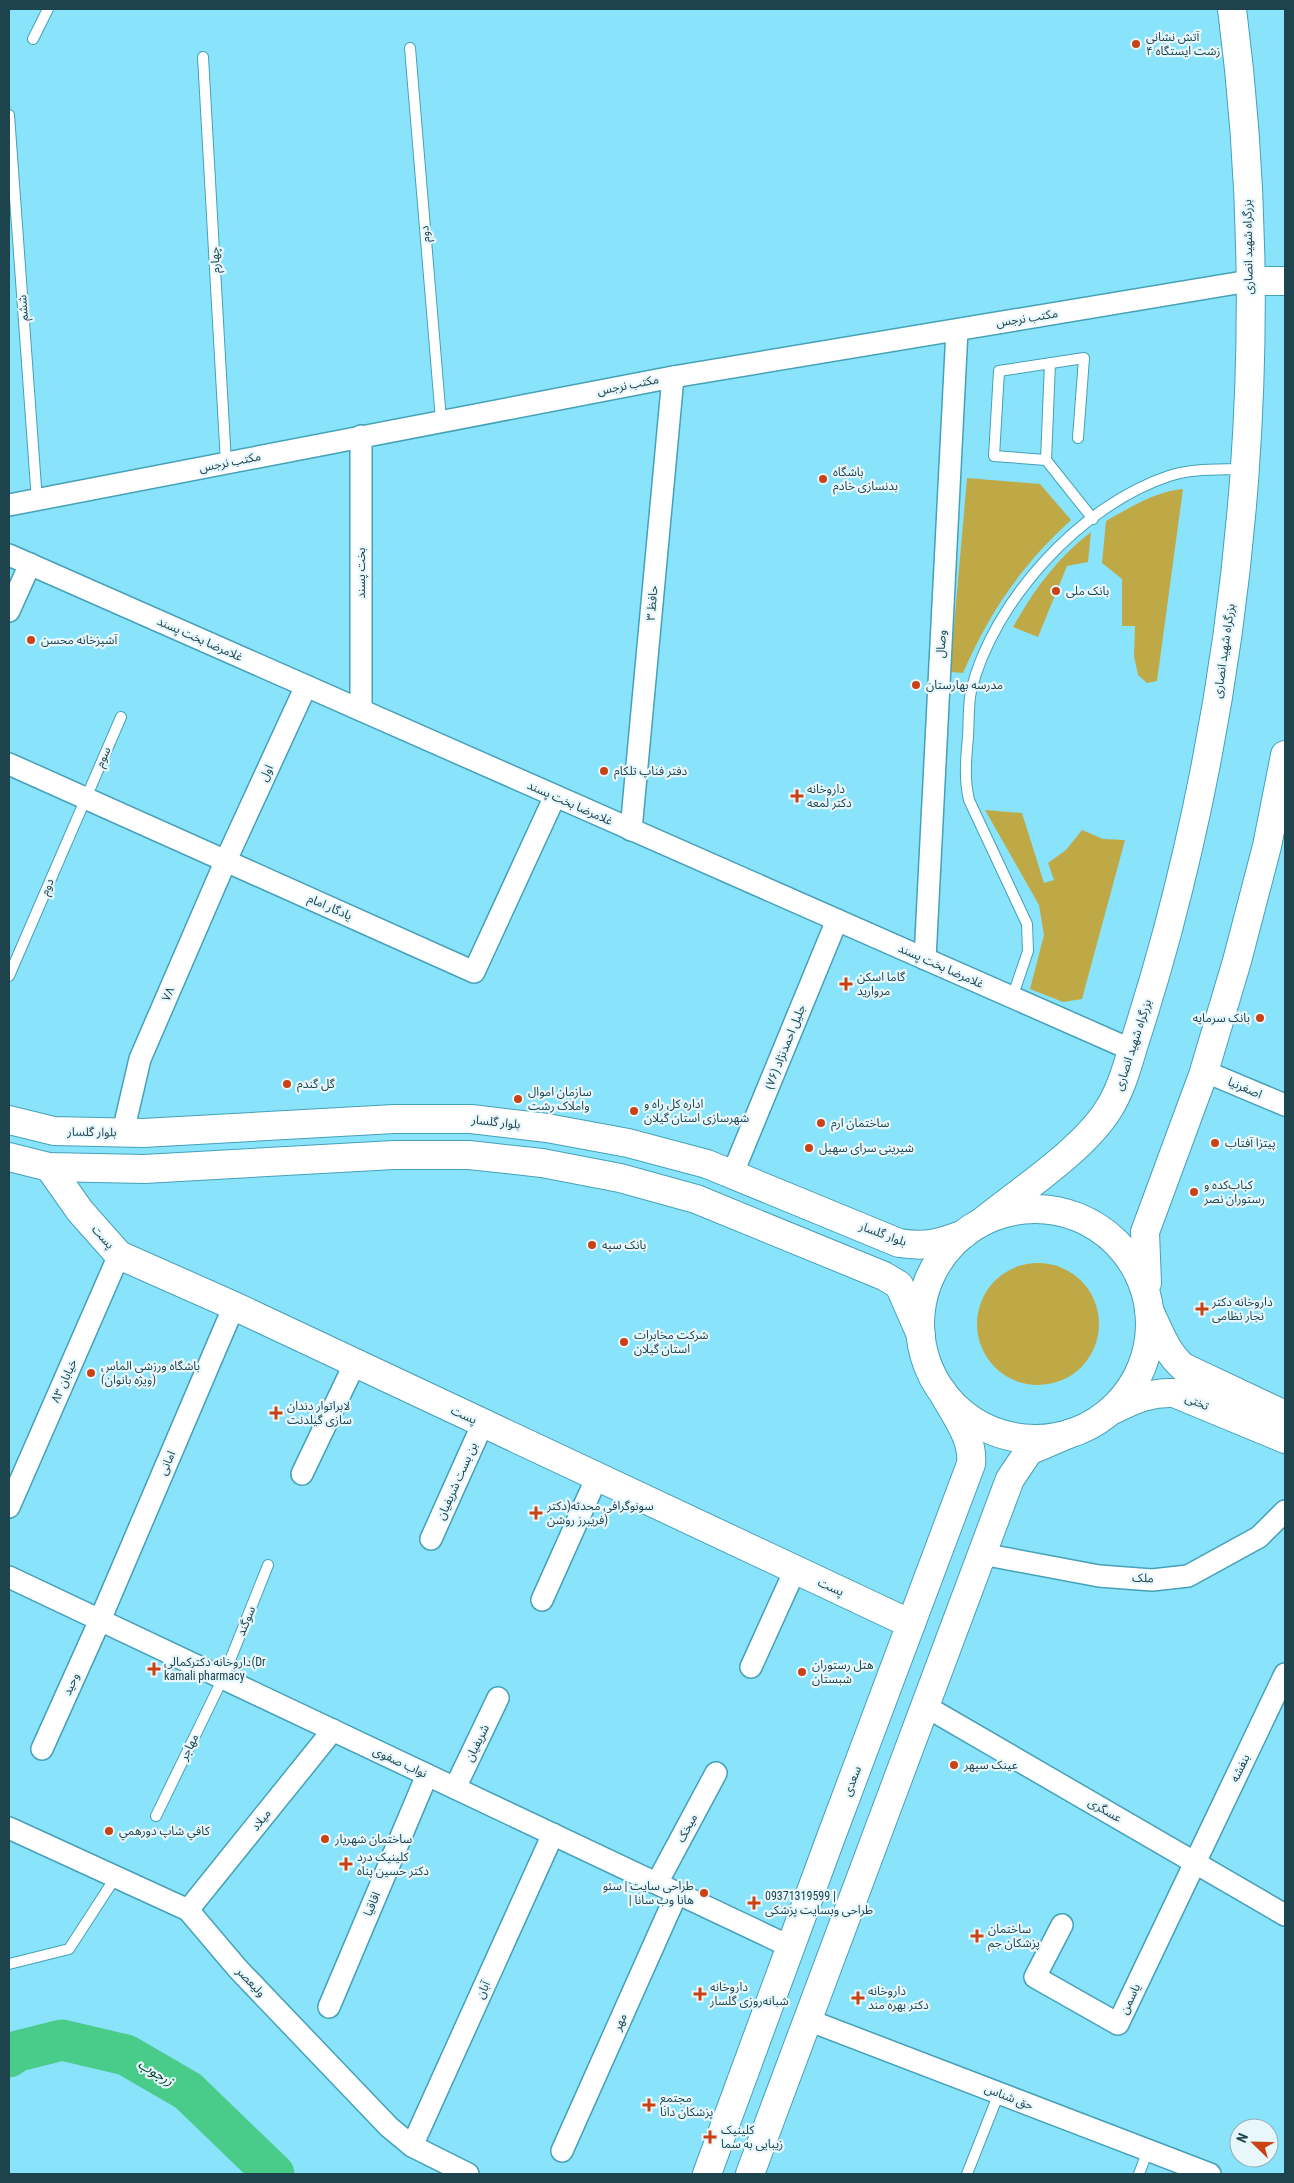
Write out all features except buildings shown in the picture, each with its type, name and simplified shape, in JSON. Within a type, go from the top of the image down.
[{"type":"main road","name":"بزرگراه شهید انصاری","points":[[973,1228],[1078,1144],[1095,1127],[1116,1096],[1132,1050],[1175,904],[1201,788],[1230,612],[1244,469],[1248,374],[1249,281],[1244,136],[1232,9]]},
{"type":"main road","points":[[1249,281],[1285,281]]},
{"type":"main road","points":[[750,2174],[1010,1479],[1029,1450],[1087,1427],[1107,1413],[1125,1396],[1142,1367],[1150,1335],[1145,1232],[1204,1071],[1253,904],[1285,759]]},
{"type":"main road","name":"بلوار گلسار","points":[[9,1120],[54,1131],[123,1132],[394,1119],[471,1119],[547,1128],[628,1143],[707,1164],[899,1243],[919,1246],[937,1244],[1004,1213],[1037,1208],[1062,1212],[1085,1220],[1106,1233],[1124,1250],[1141,1278],[1149,1306]]},
{"type":"main road","points":[[9,1157],[49,1167],[144,1169],[394,1155],[468,1155],[542,1163],[620,1178],[696,1199],[884,1276],[899,1285],[921,1335]]},
{"type":"main road","name":"پست","points":[[49,1167],[80,1211],[119,1256],[234,1306],[911,1624]]},
{"type":"main road","points":[[921,1335],[922,1305],[931,1276],[947,1250],[973,1228]]},
{"type":"main road","name":"تختی","points":[[1149,1306],[1165,1344],[1174,1359],[1183,1367],[1285,1414]]},
{"type":"main road","name":"سعدی","points":[[707,2174],[972,1464],[973,1452],[968,1437],[928,1365],[921,1335]]},
{"type":"main road","points":[[942,1391],[969,1418],[1003,1434],[1040,1439],[1071,1433]]},
{"type":"main road","name":"تختی","points":[[1107,1413],[1140,1397],[1157,1392],[1174,1393],[1285,1439]]},
{"type":"street","name":"مکتب نرجس","points":[[9,505],[441,420],[673,377],[1249,281]]},
{"type":"street","name":"وصال","points":[[925,959],[957,330]]},
{"type":"street","name":"حافظ ۳","points":[[631,830],[673,377]]},
{"type":"street","name":"بخت پسند","points":[[361,436],[361,710]]},
{"type":"street","name":"غلامرضا بخت پسند","points":[[9,555],[1132,1050]]},
{"type":"street","points":[[9,611],[30,564]]},
{"type":"street","name":"اول","points":[[226,860],[306,686]]},
{"type":"street","name":"یادگار امام","points":[[9,764],[474,972],[554,796]]},
{"type":"street","name":"۷۸","points":[[123,1132],[140,1059],[226,860]]},
{"type":"street","name":"جلیل احمدنژاد (۷۶)","points":[[732,1174],[837,920]]},
{"type":"street","name":"اصغرنیا","points":[[1204,1071],[1285,1105]]},
{"type":"street","name":"خیابان ۸۳","points":[[9,1507],[119,1256]]},
{"type":"street","name":"امانی","points":[[100,1620],[234,1306]]},
{"type":"street","points":[[302,1474],[355,1363]]},
{"type":"street","name":"بن بست شریفیان","points":[[431,1540],[483,1424]]},
{"type":"street","points":[[542,1600],[597,1478]]},
{"type":"street","name":"ملک","points":[[982,1554],[1099,1576],[1152,1580],[1188,1576],[1259,1537],[1285,1511]]},
{"type":"street","points":[[751,1667],[795,1570]]},
{"type":"street","name":"نواب صفوی","points":[[9,1577],[791,1946]]},
{"type":"street","name":"وحید","points":[[42,1749],[100,1620]]},
{"type":"street","name":"بنفشه","points":[[1194,1862],[1285,1674]]},
{"type":"street","name":"شریفیان","points":[[455,1788],[498,1698]]},
{"type":"street","name":"عسگری","points":[[925,1706],[1285,1915]]},
{"type":"street","name":"میلاد","points":[[188,1910],[333,1730]]},
{"type":"street","name":"میخک","points":[[657,1883],[716,1774]]},
{"type":"street","name":"اقاقیا","points":[[328,2006],[427,1775]]},
{"type":"street","name":"ولیعصر","points":[[9,1828],[188,1910],[238,1969],[389,2127],[412,2146],[468,2174]]},
{"type":"street","name":"آبان","points":[[412,2146],[553,1834]]},
{"type":"street","name":"یاسمن","points":[[1062,1925],[1035,1977],[1118,2024],[1194,1862]]},
{"type":"street","name":"مهر","points":[[562,2151],[677,1893]]},
{"type":"street","name":"حق شناس","points":[[808,2020],[1210,2174]]},
{"type":"lane","points":[[33,39],[48,9]]},
{"type":"lane","name":"دوم","points":[[410,48],[441,420]]},
{"type":"lane","name":"چهارم","points":[[203,57],[226,462]]},
{"type":"lane","name":"ششم","points":[[9,115],[37,501]]},
{"type":"lane","points":[[1046,460],[994,456],[999,371],[1084,358],[1078,438]]},
{"type":"lane","points":[[1050,363],[1046,460],[1093,519]]},
{"type":"lane","points":[[1012,998],[1028,951],[1027,924],[969,800],[964,779],[971,692],[992,640],[1020,591],[1062,544],[1093,519],[1140,489],[1169,476],[1185,472],[1244,469]]},
{"type":"lane","name":"سوم","points":[[85,798],[121,717]]},
{"type":"lane","name":"دوم","points":[[9,976],[85,798]]},
{"type":"lane","name":"سوگند","points":[[223,1678],[268,1565]]},
{"type":"lane","name":"مهاجر","points":[[156,1816],[223,1678]]},
{"type":"lane","points":[[9,1964],[69,1948],[115,1878]]},
{"type":"lane","points":[[967,2174],[999,2093]]},
{"type":"lane","points":[[1139,2174],[1148,2150]]},
{"type":"shaded area","points":[[967,478],[1040,484],[1071,520],[1053,537],[1008,590],[984,629],[963,673],[950,672]]},
{"type":"shaded area","points":[[1183,489],[1157,681],[1147,683],[1138,675],[1134,656],[1135,626],[1122,626],[1122,579],[1102,563],[1106,521],[1153,497],[1173,490]]},
{"type":"shaded area","points":[[1091,532],[1088,562],[1067,566],[1038,637],[1013,627],[1047,575],[1067,553]]},
{"type":"shaded area","points":[[985,810],[1022,813],[1044,883],[1054,880],[1048,863],[1066,850],[1082,830],[1103,839],[1125,840],[1082,999],[1063,1002],[1030,989],[1044,935],[1039,905]]},
{"type":"shaded area","points":[[1038,1263],[1061,1268],[1081,1281],[1094,1301],[1099,1324],[1094,1347],[1081,1367],[1061,1380],[1038,1385],[1015,1380],[995,1367],[982,1347],[977,1324],[982,1301],[995,1281],[1015,1268]]},
{"type":"waterway","name":"زرجوب","points":[[9,2057],[18,2051],[62,2040],[126,2055],[188,2091],[274,2174]]},
{"type":"place","name":"آتش نشانی زشت ایستگاه ۴","points":[[1136,44]]},
{"type":"place","name":"باشگاه بدنسازی خادم","points":[[823,479]]},
{"type":"place","name":"بانک ملی","points":[[1056,591]]},
{"type":"place","name":"آشپزخانه محسن","points":[[31,640]]},
{"type":"place","name":"مدرسه بهارستان","points":[[916,685]]},
{"type":"place","name":"دفتر فناپ تلکام","points":[[604,771]]},
{"type":"place","name":"داروخانه دکتر لمعه","points":[[797,796]]},
{"type":"place","name":"گاما اسکن مروارید","points":[[846,984]]},
{"type":"place","name":"بانک سرمایه","points":[[1260,1018]]},
{"type":"place","name":"گل گندم","points":[[287,1084]]},
{"type":"place","name":"سازمان اموال واملاک رشت","points":[[518,1099]]},
{"type":"place","name":"اداره کل راه و شهرسازی استان گیلان","points":[[634,1111]]},
{"type":"place","name":"ساختمان ارم","points":[[821,1123]]},
{"type":"place","name":"پیتزا آفتاب","points":[[1215,1143]]},
{"type":"place","name":"شیرینی سرای سهیل","points":[[809,1148]]},
{"type":"place","name":"کباب‌کده و رستوران نصر","points":[[1194,1192]]},
{"type":"place","name":"بانک سپه","points":[[592,1245]]},
{"type":"place","name":"داروخانه دکتر نجار نظامی","points":[[1202,1309]]},
{"type":"place","name":"شرکت مخابرات استان گیلان","points":[[624,1342]]},
{"type":"place","name":"باشگاه ورزشی الماس (ویژه بانوان)","points":[[91,1373]]},
{"type":"place","name":"لابراتوار دندان سازی گیلدنت","points":[[276,1413]]},
{"type":"place","name":"سونوگرافی محدثه(دکتر فریبرز روشن)","points":[[536,1513]]},
{"type":"place","name":"داروخانه دکترکمالی(Dr kamali pharmacy","points":[[154,1669]]},
{"type":"place","name":"هتل رستوران شبستان","points":[[802,1672]]},
{"type":"place","name":"عینک سپهر","points":[[954,1765]]},
{"type":"place","name":"كافي شاپ دورهمي","points":[[109,1831]]},
{"type":"place","name":"ساختمان شهریار","points":[[325,1839]]},
{"type":"place","name":"کلینیک درد دکتر حسین پناه","points":[[346,1864]]},
{"type":"place","name":"طراحی سایت | سئو | هانا وب سانا","points":[[704,1893]]},
{"type":"place","name":"09371319599 | طراحی وبسایت پزشکی","points":[[754,1903]]},
{"type":"place","name":"ساختمان پزشکان جم","points":[[977,1936]]},
{"type":"place","name":"داروخانه شبانه‌روزی گلسار","points":[[700,1994]]},
{"type":"place","name":"داروخانه دکتر بهره مند","points":[[858,1998]]},
{"type":"place","name":"مجتمع پزشکان دانا","points":[[649,2105]]},
{"type":"place","name":"کلینیک زیبایی به سما","points":[[710,2137]]}]
